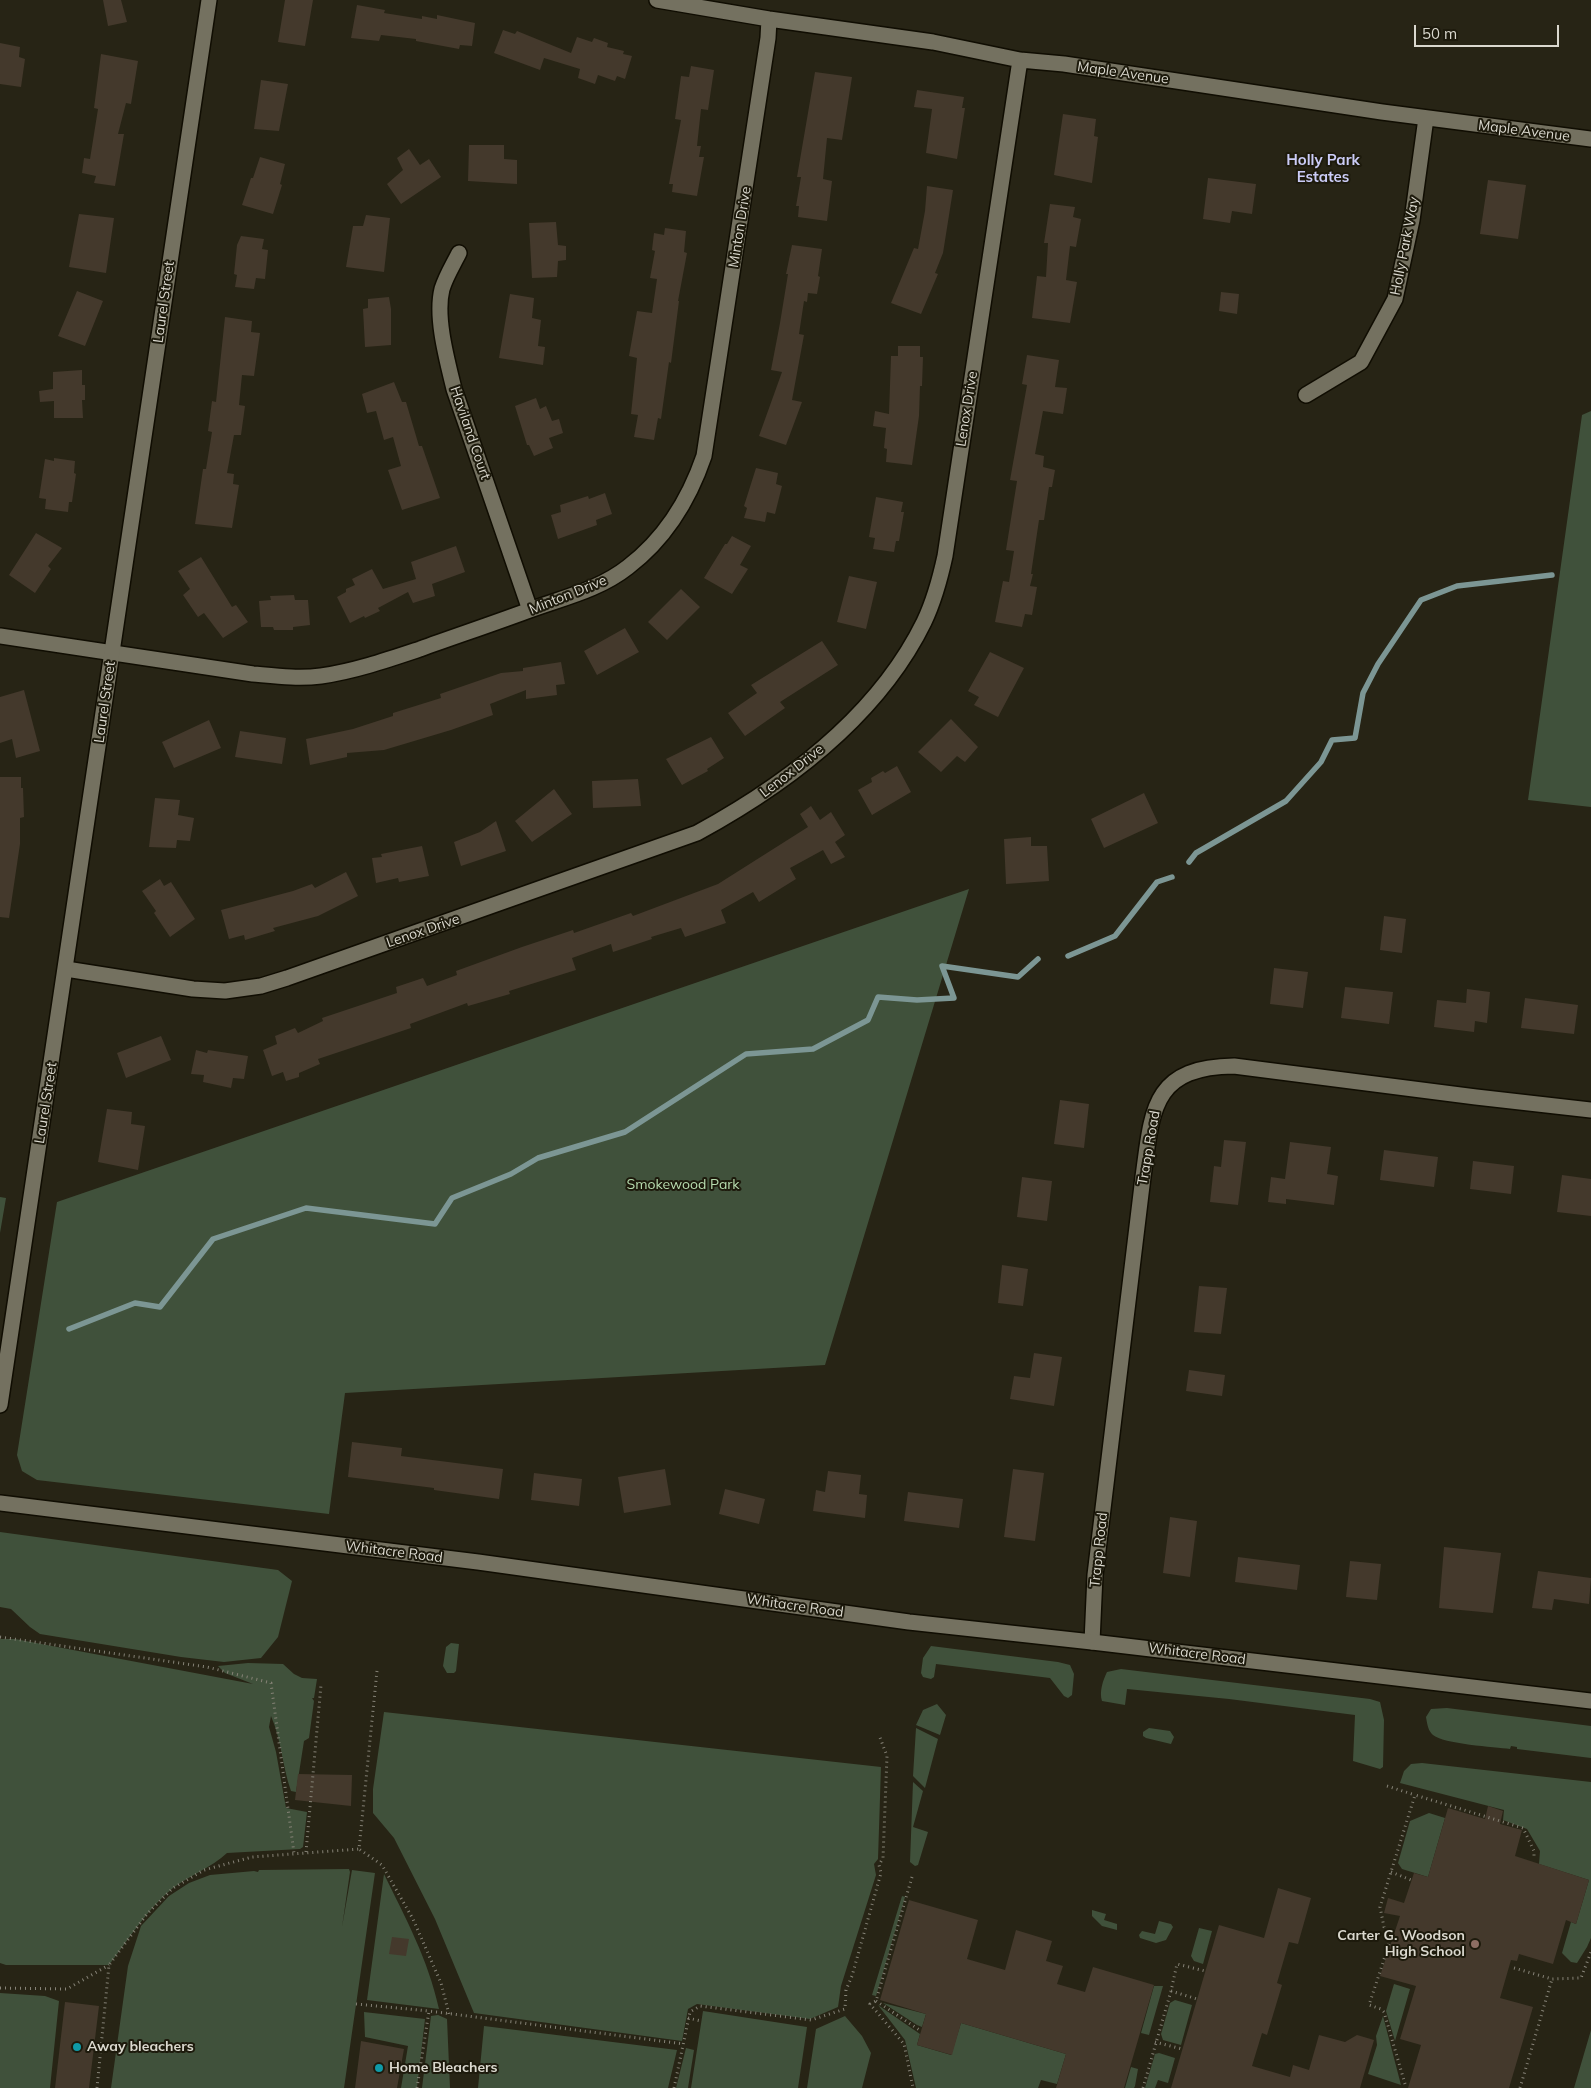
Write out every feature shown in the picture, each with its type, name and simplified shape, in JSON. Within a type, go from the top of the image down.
[{"type":"street","name":"Laurel Street","points":[[0,1405],[209,0]]},
{"type":"street","name":"Maple Avenue","points":[[657,0],[769,19],[933,42],[1020,60],[1089,68],[1426,118],[1591,139]]},
{"type":"street","name":"Minton Drive","points":[[0,636],[268,676],[320,676],[364,667],[530,610],[589,589],[628,568],[652,546],[686,502],[704,456],[710,429],[767,48],[769,19]]},
{"type":"street","name":"Lenox Drive","points":[[66,969],[193,989],[225,990],[261,986],[287,978],[697,833],[739,810],[777,785],[813,757],[853,719],[888,680],[909,651],[925,620],[938,587],[945,556],[1020,60]]},
{"type":"street","name":"Holly Park Way","points":[[1306,395],[1361,362],[1395,299],[1412,220],[1426,118]]},
{"type":"street","name":"Haviland Court","points":[[459,253],[448,273],[442,290],[440,308],[448,364],[454,388],[530,610]]},
{"type":"street","name":"Trapp Road","points":[[1092,1642],[1095,1575],[1144,1167],[1151,1120],[1156,1106],[1165,1091],[1178,1079],[1193,1070],[1217,1066],[1234,1066],[1591,1110]]},
{"type":"street","name":"Whitacre Road","points":[[0,1503],[478,1562],[909,1622],[1591,1701]]},
{"type":"path","points":[[0,1637],[208,1667],[271,1683],[294,1853]]},
{"type":"path","points":[[359,1849],[377,1671]]},
{"type":"path","points":[[306,1852],[321,1685]]},
{"type":"path","points":[[674,2088],[688,2018],[690,2012],[700,2006],[812,2020],[845,2009],[846,1990],[852,1976],[881,1872],[879,1865],[883,1858],[888,1756],[879,1734]]},
{"type":"path","points":[[1387,1786],[1523,1828],[1534,1851],[1534,1859]]},
{"type":"path","points":[[1405,2084],[1384,2012],[1369,2005],[1391,1938],[1384,1927],[1380,1908],[1415,1795]]},
{"type":"path","points":[[0,1988],[67,1989],[109,1965],[147,1914],[174,1888],[204,1870],[252,1857],[359,1849],[382,1866],[413,1919],[441,1983],[449,2014]]},
{"type":"path","points":[[1391,1872],[1411,1880]]},
{"type":"path","points":[[912,1877],[876,2001],[870,2004],[904,2044],[913,2088]]},
{"type":"path","points":[[1514,1968],[1552,1979],[1581,1978],[1591,1952]]},
{"type":"path","points":[[1143,2088],[1177,1964],[1205,1971]]},
{"type":"path","points":[[97,2088],[109,1965]]},
{"type":"path","points":[[1520,2088],[1552,1979]]},
{"type":"path","points":[[1171,1991],[1196,1999]]},
{"type":"path","points":[[876,2001],[921,2031]]},
{"type":"path","points":[[356,2004],[684,2044]]},
{"type":"path","points":[[418,2088],[429,2012]]},
{"type":"path","points":[[688,2018],[701,2021]]},
{"type":"path","points":[[1155,2042],[1182,2050]]},
{"type":"green space","points":[[1591,411],[1591,807],[1528,800],[1582,415]]},
{"type":"green space","name":"Smokewood Park","points":[[969,889],[825,1365],[345,1393],[329,1514],[37,1480],[22,1471],[17,1455],[57,1202]]},
{"type":"green space","points":[[0,1197],[6,1198],[0,1233]]},
{"type":"green space","points":[[0,1532],[278,1570],[292,1581],[278,1637],[261,1658],[224,1662],[181,1657],[40,1634],[11,1609],[0,1607]]},
{"type":"green space","points":[[0,1639],[15,1639],[253,1684],[225,1673],[218,1666],[248,1663],[283,1664],[294,1674],[302,1678],[317,1679],[314,1698],[312,1698],[314,1701],[309,1738],[304,1741],[296,1792],[291,1791],[278,1735],[271,1716],[269,1727],[276,1752],[286,1808],[307,1812],[303,1847],[300,1849],[227,1853],[180,1883],[164,1896],[109,1965],[6,1965],[0,1963]]},
{"type":"green space","points":[[451,1643],[459,1644],[456,1671],[454,1673],[447,1673],[443,1666],[446,1647]]},
{"type":"green space","points":[[931,1646],[1070,1665],[1074,1674],[1072,1695],[1068,1698],[1064,1696],[1050,1678],[936,1664],[934,1677],[931,1679],[923,1677],[921,1673],[923,1658]]},
{"type":"green space","points":[[1121,1669],[1370,1699],[1380,1702],[1384,1720],[1383,1767],[1380,1769],[1353,1761],[1355,1715],[1229,1699],[1127,1689],[1125,1705],[1102,1701],[1101,1690],[1107,1672]]},
{"type":"green space","points":[[937,1704],[946,1715],[940,1735],[916,1725],[923,1710]]},
{"type":"green space","points":[[1447,1708],[1591,1726],[1591,1758],[1517,1749],[1517,1747],[1511,1746],[1510,1749],[1447,1741],[1433,1735],[1428,1727],[1426,1717],[1431,1709]]},
{"type":"green space","points":[[384,1712],[881,1767],[878,1859],[874,1864],[876,1875],[841,1986],[838,2007],[810,2019],[697,2004],[688,2009],[682,2041],[474,2013],[435,1919],[394,1838],[373,1813],[373,1789]]},
{"type":"green space","points":[[916,1728],[938,1739],[925,1788],[913,1776]]},
{"type":"green space","points":[[1149,1728],[1170,1731],[1174,1737],[1171,1744],[1143,1736],[1143,1732]]},
{"type":"green space","points":[[1422,1763],[1591,1782],[1591,1938],[1577,1963],[1571,1962],[1562,1953],[1571,1922],[1576,1924],[1589,1880],[1539,1864],[1540,1851],[1527,1829],[1503,1820],[1504,1810],[1400,1783],[1404,1771],[1411,1764]]},
{"type":"green space","points":[[913,1782],[923,1791],[913,1827],[928,1832],[918,1865],[915,1866],[910,1862]]},
{"type":"green space","points":[[1429,1813],[1445,1818],[1428,1877],[1402,1869],[1398,1863],[1410,1821]]},
{"type":"green space","points":[[349,1869],[342,1927],[352,1870],[375,1873],[344,2088],[111,2088],[128,1966],[141,1926],[169,1896],[189,1883],[210,1875],[258,1872],[259,1870]]},
{"type":"green space","points":[[384,1874],[423,1956],[439,2009],[367,2000]]},
{"type":"green space","points":[[902,1896],[905,1897],[876,1996],[872,1995]]},
{"type":"green space","points":[[1092,1910],[1106,1914],[1104,1920],[1117,1924],[1117,1930],[1102,1926],[1092,1916]]},
{"type":"green space","points":[[1159,1921],[1171,1924],[1173,1927],[1166,1940],[1156,1943],[1140,1938],[1139,1935],[1142,1931],[1155,1934]]},
{"type":"green space","points":[[1199,1928],[1212,1931],[1203,1964],[1194,1961],[1191,1956]]},
{"type":"green space","points":[[1394,1984],[1410,1989],[1395,2041],[1386,2011]]},
{"type":"green space","points":[[1154,1986],[1163,1986],[1149,2035],[1141,2033]]},
{"type":"green space","points":[[0,1993],[45,1996],[59,2001],[50,2088],[0,2088]]},
{"type":"green space","points":[[1175,2000],[1192,2005],[1181,2045],[1163,2040],[1161,2034],[1170,2003]]},
{"type":"green space","points":[[883,2003],[926,2014],[922,2027],[917,2025]]},
{"type":"green space","points":[[878,2005],[920,2034],[917,2045],[951,2055],[961,2023],[1066,2054],[1057,2084],[1041,2080],[1038,2088],[916,2088],[905,2040]]},
{"type":"green space","points":[[703,2011],[807,2027],[798,2088],[691,2088]]},
{"type":"green space","points":[[364,2012],[425,2019],[417,2088],[401,2088],[408,2046],[365,2037]]},
{"type":"green space","points":[[438,2015],[447,2019],[450,2088],[422,2088],[431,2016]]},
{"type":"green space","points":[[845,2016],[862,2036],[871,2053],[862,2088],[807,2088],[816,2029]]},
{"type":"green space","points":[[1383,2016],[1401,2085],[1368,2074],[1377,2045],[1376,2036]]},
{"type":"green space","points":[[484,2026],[677,2050],[668,2088],[478,2088]]},
{"type":"green space","points":[[1591,2030],[1591,2088],[1574,2088]]},
{"type":"green space","points":[[686,2048],[694,2050],[688,2088],[676,2088]]},
{"type":"green space","points":[[1159,2053],[1175,2058],[1168,2083],[1158,2080],[1155,2088],[1145,2088],[1155,2054]]},
{"type":"green space","points":[[1131,2067],[1138,2069],[1135,2086],[1134,2088],[1125,2088]]},
{"type":"building","points":[[103,0],[121,0],[127,22],[108,26]]},
{"type":"building","points":[[285,0],[313,0],[305,46],[278,42]]},
{"type":"building","points":[[357,5],[385,10],[384,13],[422,19],[422,16],[437,19],[437,15],[475,23],[472,46],[460,45],[459,49],[416,41],[416,39],[381,35],[379,41],[351,38]]},
{"type":"building","points":[[503,30],[515,34],[517,31],[571,53],[577,37],[592,42],[594,38],[608,43],[607,47],[624,51],[623,54],[632,56],[625,79],[617,76],[615,81],[598,75],[595,84],[578,78],[580,69],[544,58],[540,70],[494,53]]},
{"type":"building","points":[[0,43],[20,47],[19,57],[25,59],[21,87],[0,84]]},
{"type":"building","points":[[101,54],[138,61],[131,104],[126,103],[118,134],[124,134],[115,186],[94,183],[96,176],[82,173],[84,158],[90,159],[98,109],[94,108]]},
{"type":"building","points":[[691,66],[714,70],[708,110],[701,109],[697,146],[701,146],[699,157],[704,157],[697,196],[672,192],[673,184],[669,184],[681,120],[675,119],[681,76],[689,77]]},
{"type":"building","points":[[815,72],[852,77],[842,140],[827,138],[823,179],[832,181],[827,221],[798,217],[799,206],[796,206],[801,177],[797,177]]},
{"type":"building","points":[[261,80],[288,84],[279,131],[254,129]]},
{"type":"building","points":[[917,90],[964,97],[962,108],[965,108],[957,159],[926,153],[932,109],[914,107]]},
{"type":"building","points":[[1063,114],[1096,119],[1094,136],[1098,137],[1092,183],[1054,175]]},
{"type":"building","points":[[469,145],[504,145],[504,159],[517,160],[517,184],[468,181]]},
{"type":"building","points":[[409,149],[420,165],[429,159],[441,177],[401,204],[387,184],[403,170],[397,158]]},
{"type":"building","points":[[260,157],[285,164],[280,184],[282,185],[273,214],[242,205]]},
{"type":"building","points":[[1208,178],[1256,184],[1252,214],[1232,211],[1230,223],[1203,219]]},
{"type":"building","points":[[1488,180],[1526,185],[1518,239],[1480,234]]},
{"type":"building","points":[[927,186],[953,190],[943,253],[935,273],[938,274],[921,314],[891,303],[914,248],[918,249],[925,211]]},
{"type":"building","points":[[1050,204],[1075,207],[1073,217],[1081,219],[1076,247],[1070,246],[1066,280],[1077,282],[1070,323],[1032,318],[1037,276],[1046,277],[1048,243],[1044,243]]},
{"type":"building","points":[[79,214],[114,218],[106,273],[69,267]]},
{"type":"building","points":[[366,215],[390,218],[384,272],[346,267],[353,226],[363,226]]},
{"type":"building","points":[[556,222],[558,245],[566,246],[566,260],[558,261],[557,277],[532,278],[529,223]]},
{"type":"building","points":[[665,228],[686,231],[684,252],[687,253],[678,301],[671,363],[669,362],[661,419],[658,418],[654,440],[634,437],[638,415],[631,414],[637,358],[629,356],[637,311],[652,313],[657,279],[650,278],[655,251],[652,250],[654,233],[664,235]]},
{"type":"building","points":[[241,236],[264,239],[262,249],[268,250],[265,279],[256,278],[254,289],[235,287],[237,275],[234,274],[237,245]]},
{"type":"building","points":[[792,245],[822,249],[817,294],[808,293],[807,302],[804,301],[799,334],[804,335],[792,400],[802,402],[786,445],[759,436],[782,372],[771,370]]},
{"type":"building","points":[[77,291],[103,301],[85,346],[58,336]]},
{"type":"building","points":[[1221,292],[1239,294],[1237,314],[1219,311]]},
{"type":"building","points":[[510,294],[534,298],[532,318],[541,320],[538,346],[545,347],[543,365],[499,358]]},
{"type":"building","points":[[389,297],[391,345],[365,347],[363,309],[368,308],[368,299]]},
{"type":"building","points":[[225,317],[252,321],[251,332],[260,333],[254,376],[242,375],[239,405],[245,406],[241,435],[234,435],[227,473],[234,474],[233,484],[239,485],[232,528],[195,524],[203,469],[206,469],[212,432],[208,431],[212,401],[216,402]]},
{"type":"building","points":[[898,346],[920,346],[920,357],[923,357],[919,416],[912,465],[886,462],[887,449],[884,448],[886,428],[873,426],[875,411],[889,414],[891,356],[898,356]]},
{"type":"building","points":[[1027,355],[1059,360],[1055,387],[1067,388],[1063,414],[1043,411],[1035,454],[1044,456],[1043,467],[1055,470],[1052,487],[1049,487],[1044,520],[1039,520],[1030,586],[1037,587],[1032,615],[1025,614],[1022,627],[995,622],[1003,581],[1009,582],[1014,551],[1006,550],[1017,481],[1010,480],[1027,385],[1022,384]]},
{"type":"building","points":[[82,370],[82,385],[85,385],[85,400],[82,400],[83,418],[54,418],[54,401],[40,402],[39,391],[53,389],[53,372]]},
{"type":"building","points":[[394,382],[402,402],[406,402],[419,446],[422,446],[440,498],[402,510],[388,470],[401,466],[393,437],[384,440],[376,411],[367,413],[362,394]]},
{"type":"building","points":[[536,398],[540,409],[546,406],[552,421],[559,419],[563,433],[549,438],[553,448],[534,456],[529,445],[527,445],[515,406]]},
{"type":"building","points":[[54,458],[75,461],[74,473],[76,474],[72,502],[69,502],[68,512],[45,509],[46,499],[39,498],[45,459],[54,461]]},
{"type":"building","points":[[756,468],[778,473],[776,484],[782,486],[775,514],[767,512],[765,522],[744,518],[747,508],[744,506]]},
{"type":"building","points":[[605,493],[612,514],[596,520],[597,525],[558,539],[551,515],[561,512],[560,505],[588,496],[589,499]]},
{"type":"building","points":[[876,497],[903,502],[901,512],[904,512],[899,541],[896,541],[894,552],[873,549],[875,538],[869,537]]},
{"type":"building","points":[[36,533],[62,548],[48,566],[51,569],[35,593],[9,575]]},
{"type":"building","points":[[732,536],[751,546],[740,565],[748,569],[732,594],[704,578]]},
{"type":"building","points":[[456,546],[465,572],[432,584],[435,596],[413,603],[408,592],[378,608],[380,611],[350,623],[337,597],[346,592],[346,589],[355,585],[352,579],[372,569],[383,589],[416,579],[411,562]]},
{"type":"building","points":[[201,557],[232,607],[236,605],[248,622],[223,638],[204,613],[198,617],[183,595],[190,589],[178,571]]},
{"type":"building","points":[[849,576],[877,582],[866,629],[837,622]]},
{"type":"building","points":[[681,589],[700,607],[667,640],[648,622]]},
{"type":"building","points":[[294,595],[295,600],[308,600],[310,625],[293,627],[293,630],[274,630],[273,627],[261,627],[259,601],[271,600],[270,596]]},
{"type":"building","points":[[625,628],[639,652],[597,675],[584,651]]},
{"type":"building","points":[[822,641],[838,665],[780,702],[785,708],[745,736],[728,713],[757,693],[751,685]]},
{"type":"building","points":[[990,652],[1024,668],[998,717],[974,705],[979,697],[968,691]]},
{"type":"building","points":[[561,662],[565,684],[556,685],[557,695],[526,699],[526,690],[490,704],[493,715],[451,730],[384,750],[347,753],[347,757],[310,765],[306,739],[353,729],[393,716],[393,713],[441,698],[440,694],[501,673],[523,671],[523,668]]},
{"type":"building","points":[[24,690],[40,751],[16,758],[12,739],[0,743],[0,697]]},
{"type":"building","points":[[951,719],[978,747],[965,762],[957,756],[941,772],[918,752]]},
{"type":"building","points":[[209,720],[221,748],[174,768],[162,742]]},
{"type":"building","points":[[240,731],[286,738],[282,764],[235,757]]},
{"type":"building","points":[[711,737],[724,758],[707,769],[708,771],[682,785],[666,759]]},
{"type":"building","points":[[897,766],[911,792],[872,815],[858,790],[872,782],[871,778]]},
{"type":"building","points":[[0,777],[21,777],[21,788],[23,788],[24,817],[20,818],[20,844],[9,918],[0,917]]},
{"type":"building","points":[[638,779],[641,806],[593,808],[592,781]]},
{"type":"building","points":[[554,789],[572,814],[532,842],[515,821]]},
{"type":"building","points":[[1144,793],[1158,823],[1104,848],[1091,819]]},
{"type":"building","points":[[155,798],[180,800],[178,815],[194,818],[190,841],[177,840],[176,848],[149,847]]},
{"type":"building","points":[[811,806],[820,820],[831,812],[845,835],[835,842],[845,857],[831,864],[823,850],[790,868],[796,879],[759,902],[753,892],[721,910],[726,923],[685,937],[681,928],[613,952],[611,944],[572,958],[576,970],[509,991],[510,994],[468,1006],[467,1003],[410,1024],[411,1028],[318,1059],[320,1064],[299,1073],[299,1077],[286,1081],[283,1072],[272,1076],[263,1050],[277,1044],[275,1036],[295,1028],[298,1033],[323,1021],[322,1018],[397,993],[396,987],[423,978],[427,986],[457,975],[456,971],[522,947],[573,930],[574,933],[631,913],[633,916],[718,884],[808,827],[800,814]]},
{"type":"building","points":[[496,821],[506,851],[461,866],[454,842],[480,832]]},
{"type":"building","points":[[1031,837],[1031,846],[1047,846],[1049,881],[1006,884],[1004,839]]},
{"type":"building","points":[[422,846],[429,876],[399,882],[398,878],[376,883],[372,858],[382,857],[381,854]]},
{"type":"building","points":[[346,872],[358,896],[318,916],[273,928],[275,931],[245,940],[244,935],[229,939],[221,910],[293,891],[312,884],[315,888]]},
{"type":"building","points":[[160,879],[164,886],[171,882],[195,919],[170,937],[154,913],[156,911],[142,891]]},
{"type":"building","points":[[1384,916],[1406,919],[1402,953],[1380,950]]},
{"type":"building","points":[[1274,968],[1308,972],[1303,1008],[1270,1004]]},
{"type":"building","points":[[1345,987],[1393,992],[1389,1024],[1341,1018]]},
{"type":"building","points":[[1467,989],[1490,992],[1487,1023],[1475,1021],[1474,1032],[1434,1027],[1437,1000],[1466,1003]]},
{"type":"building","points":[[1525,998],[1578,1005],[1574,1034],[1521,1028]]},
{"type":"building","points":[[161,1036],[171,1060],[126,1078],[117,1053]]},
{"type":"building","points":[[196,1050],[207,1053],[208,1050],[248,1056],[244,1079],[233,1078],[231,1088],[203,1082],[204,1075],[191,1074]]},
{"type":"building","points":[[1060,1100],[1089,1104],[1084,1148],[1054,1144]]},
{"type":"building","points":[[107,1109],[132,1112],[131,1124],[145,1126],[138,1170],[98,1162]]},
{"type":"building","points":[[1224,1140],[1246,1142],[1238,1205],[1210,1202],[1214,1166],[1221,1167]]},
{"type":"building","points":[[1290,1142],[1331,1147],[1327,1174],[1338,1176],[1334,1205],[1286,1199],[1286,1204],[1268,1202],[1271,1177],[1285,1179]]},
{"type":"building","points":[[1384,1150],[1438,1157],[1434,1187],[1380,1180]]},
{"type":"building","points":[[1473,1161],[1514,1166],[1511,1194],[1470,1189]]},
{"type":"building","points":[[1562,1175],[1591,1179],[1591,1216],[1557,1212]]},
{"type":"building","points":[[1022,1177],[1052,1181],[1047,1221],[1017,1217]]},
{"type":"building","points":[[1002,1265],[1028,1269],[1023,1306],[998,1303]]},
{"type":"building","points":[[1199,1286],[1227,1288],[1221,1334],[1194,1332]]},
{"type":"building","points":[[1034,1353],[1062,1357],[1054,1406],[1010,1399],[1014,1376],[1030,1378]]},
{"type":"building","points":[[1189,1370],[1225,1375],[1222,1396],[1186,1391]]},
{"type":"building","points":[[352,1442],[402,1448],[401,1456],[503,1469],[499,1499],[434,1490],[434,1488],[348,1477]]},
{"type":"building","points":[[665,1469],[671,1505],[624,1513],[618,1477]]},
{"type":"building","points":[[1013,1469],[1044,1473],[1035,1541],[1004,1537]]},
{"type":"building","points":[[828,1471],[861,1475],[859,1494],[867,1495],[865,1518],[813,1511],[816,1490],[825,1492]]},
{"type":"building","points":[[534,1473],[582,1479],[579,1506],[531,1500]]},
{"type":"building","points":[[725,1489],[765,1499],[759,1524],[719,1514]]},
{"type":"building","points":[[908,1492],[963,1499],[959,1528],[904,1521]]},
{"type":"building","points":[[1170,1517],[1197,1521],[1190,1577],[1163,1573]]},
{"type":"building","points":[[1444,1547],[1501,1553],[1493,1613],[1439,1608]]},
{"type":"building","points":[[1238,1557],[1300,1565],[1297,1590],[1235,1582]]},
{"type":"building","points":[[1350,1561],[1381,1564],[1377,1600],[1346,1597]]},
{"type":"building","points":[[1538,1571],[1591,1578],[1589,1604],[1554,1599],[1552,1610],[1532,1608]]},
{"type":"building","points":[[298,1774],[352,1775],[351,1806],[295,1800]]},
{"type":"building","name":"Carter G. Woodson High School","points":[[1488,1806],[1503,1811],[1500,1824],[1522,1830],[1515,1856],[1589,1880],[1576,1924],[1566,1920],[1553,1964],[1519,1954],[1517,1961],[1511,1960],[1500,1998],[1533,2007],[1509,2088],[1408,2088],[1421,2045],[1400,2039],[1416,1986],[1380,1976],[1400,1916],[1384,1913],[1388,1898],[1404,1903],[1414,1873],[1428,1877],[1448,1808],[1485,1819]]},
{"type":"building","name":"Carter G. Woodson High School","points":[[1278,1888],[1311,1898],[1298,1944],[1289,1942],[1277,1983],[1282,1985],[1267,2035],[1262,2033],[1252,2066],[1290,2077],[1293,2065],[1309,2070],[1319,2035],[1345,2042],[1357,2035],[1374,2040],[1360,2088],[1171,2088],[1219,1925],[1264,1938]]},
{"type":"building","points":[[909,1900],[978,1920],[967,1959],[1005,1970],[1016,1930],[1052,1941],[1046,1961],[1063,1966],[1057,1984],[1085,1992],[1093,1967],[1154,1985],[1124,2088],[1056,2088],[1066,2054],[961,2023],[952,2055],[917,2045],[926,2014],[880,2000]]},
{"type":"building","points":[[392,1937],[409,1939],[406,1956],[389,1954]]},
{"type":"building","name":"Away bleachers","points":[[65,2002],[99,2006],[89,2088],[55,2088]]},
{"type":"building","name":"Home Bleachers","points":[[361,2041],[404,2049],[397,2088],[355,2088]]},
{"type":"waterway","points":[[1189,862],[1196,853],[1286,801],[1321,762],[1332,740],[1355,738],[1363,693],[1378,664],[1421,600],[1457,586],[1552,575]]},
{"type":"waterway","points":[[1068,956],[1115,936],[1157,882],[1172,877]]},
{"type":"waterway","points":[[69,1329],[135,1303],[160,1307],[213,1239],[306,1208],[435,1224],[452,1198],[511,1174],[538,1158],[625,1132],[746,1054],[813,1049],[868,1020],[878,997],[917,1000],[954,998],[942,966],[1018,977],[1038,959]]},
{"type":"place","name":"Carter G. Woodson High School","points":[[1475,1944]]},
{"type":"place","name":"Away bleachers","points":[[77,2047]]},
{"type":"place","name":"Home Bleachers","points":[[379,2068]]},
{"type":"district","name":"Holly Park Estates","points":[[1323,168]]}]
